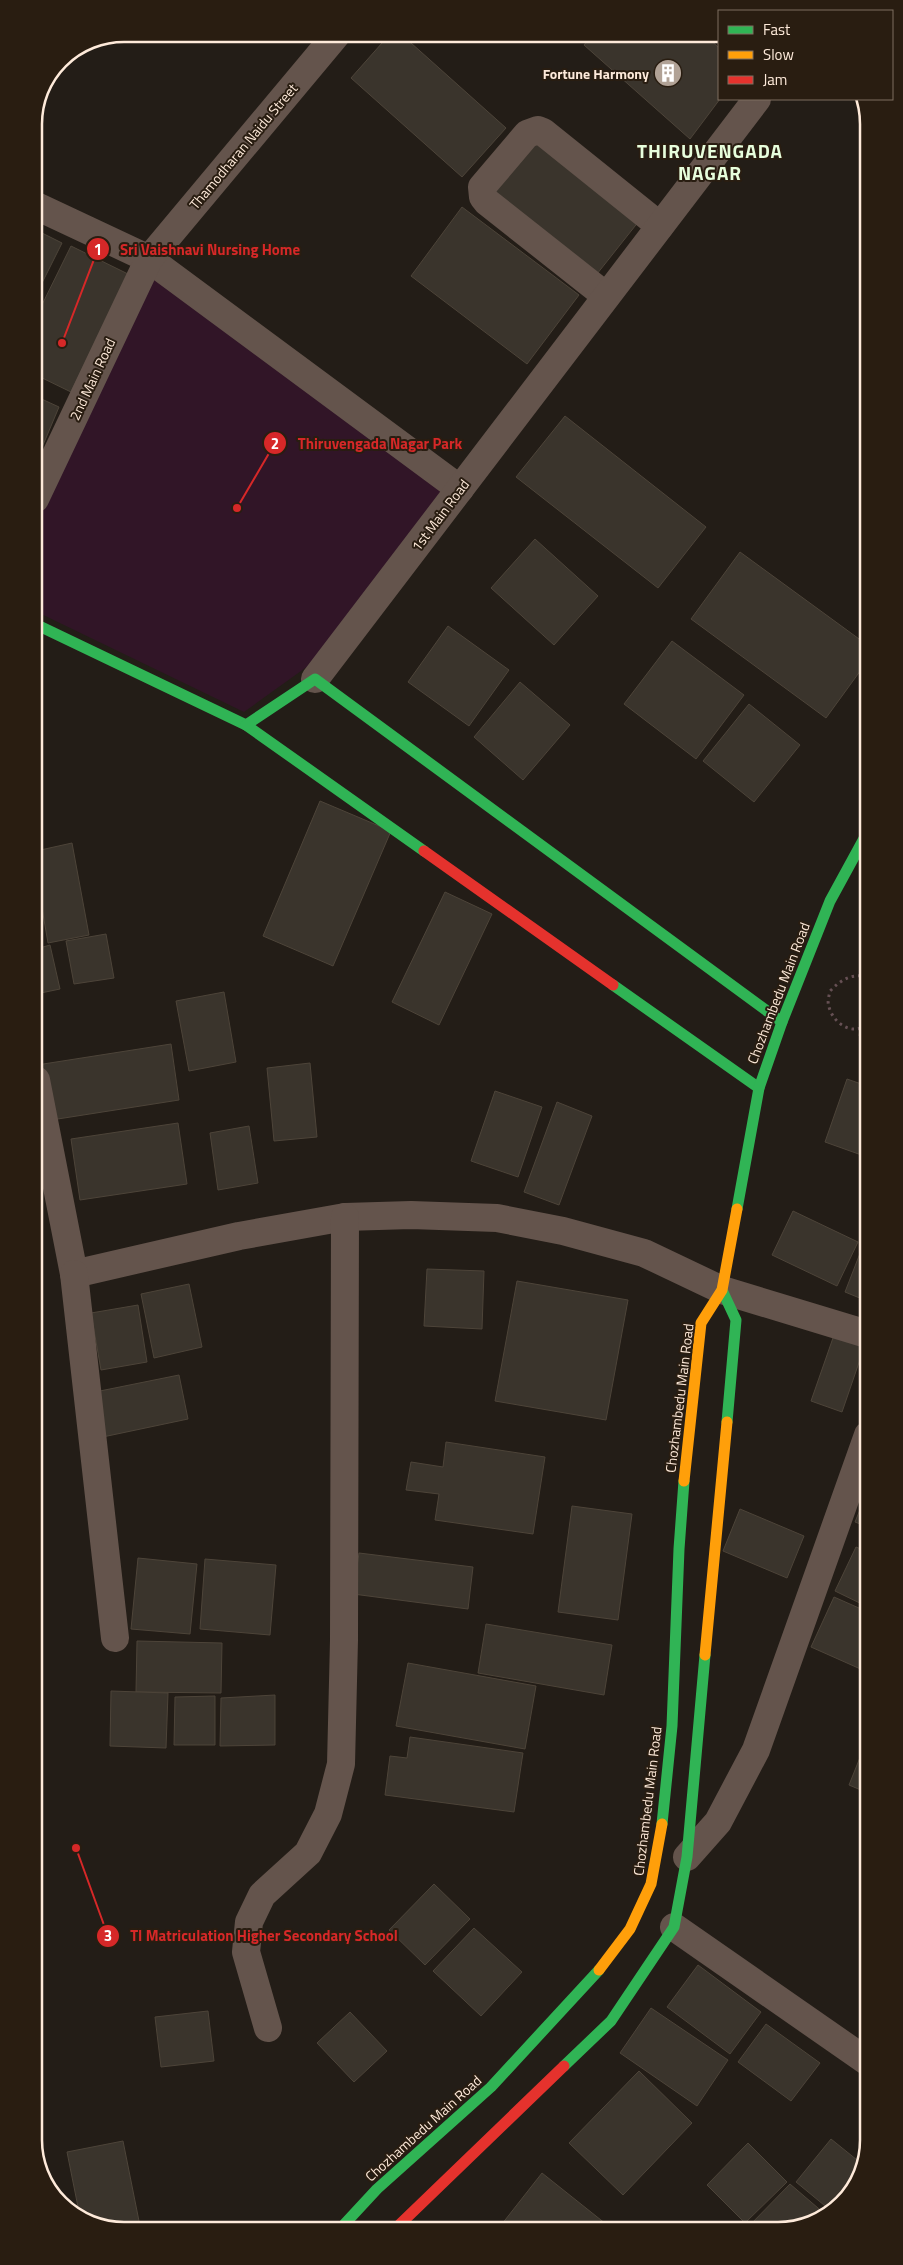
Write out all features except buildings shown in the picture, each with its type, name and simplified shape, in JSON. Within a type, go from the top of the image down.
[{"type":"street","name":"Thamodharan Naidu Street","points":[[149,259],[329,42]]},
{"type":"street","name":"1st Main Road","points":[[246,725],[315,679],[756,100]]},
{"type":"street","points":[[606,296],[487,202],[483,197],[482,187],[527,134],[538,130],[543,132],[660,226]]},
{"type":"street","points":[[43,209],[149,259],[460,489]]},
{"type":"street","name":"2nd Main Road","points":[[43,483],[149,259]]},
{"type":"street","points":[[43,628],[246,725],[759,1088]]},
{"type":"street","points":[[315,679],[782,1022]]},
{"type":"street","name":"Chozhambedu Main Road","points":[[346,2222],[377,2189],[491,2087],[594,1977],[630,1928],[651,1884],[662,1827],[672,1726],[679,1549],[689,1425],[701,1323],[722,1290],[759,1088],[782,1022],[830,900],[861,844]]},
{"type":"street","points":[[43,1113],[74,1274],[115,1638]]},
{"type":"street","points":[[74,1274],[239,1236],[345,1218],[411,1216],[497,1218],[563,1231],[644,1253],[722,1290],[861,1332]]},
{"type":"street","points":[[268,2028],[246,1952],[249,1922],[262,1895],[308,1853],[328,1814],[341,1764],[344,1640],[345,1218]]},
{"type":"street","points":[[402,2222],[611,2021],[674,1927],[687,1857],[736,1320],[722,1290]]},
{"type":"street","points":[[687,1857],[718,1822],[756,1750],[861,1455]]},
{"type":"street","points":[[674,1927],[861,2057]]},
{"type":"path","points":[[861,976],[852,975],[844,979],[830,991],[828,1004],[834,1016],[848,1029],[855,1030],[861,1027]]},
{"type":"shaded area","points":[[154,276],[445,488],[308,666],[244,712],[43,615],[43,511]]},
{"type":"traffic: fast","points":[[43,628],[246,725],[424,851]]},
{"type":"traffic: fast","points":[[246,725],[315,679],[782,1022]]},
{"type":"traffic: fast","points":[[737,1209],[759,1088],[782,1022],[830,901],[861,844]]},
{"type":"traffic: fast","points":[[613,985],[759,1088]]},
{"type":"traffic: fast","points":[[722,1290],[736,1320],[727,1422]]},
{"type":"traffic: fast","points":[[662,1824],[672,1726],[679,1549],[684,1481]]},
{"type":"traffic: fast","points":[[564,2066],[611,2021],[674,1927],[687,1857],[705,1655]]},
{"type":"traffic: fast","points":[[346,2222],[377,2189],[491,2087],[599,1970]]},
{"type":"traffic: slow","points":[[684,1481],[701,1323],[722,1290],[737,1209]]},
{"type":"traffic: slow","points":[[705,1655],[727,1422]]},
{"type":"traffic: slow","points":[[599,1970],[630,1929],[651,1884],[662,1824]]},
{"type":"traffic: jam","points":[[424,851],[613,985]]},
{"type":"traffic: jam","points":[[402,2222],[564,2066]]},
{"type":"place","name":"Fortune Harmony","points":[[668,73]]},
{"type":"place","name":"Sri Vaishnavi Nursing Home","points":[[62,343]]},
{"type":"place","name":"Thiruvengada Nagar Park","points":[[237,508]]},
{"type":"place","name":"TI Matriculation Higher Secondary School","points":[[76,1848]]},
{"type":"district","name":"THIRUVENGADA NAGAR","points":[[710,161]]}]
